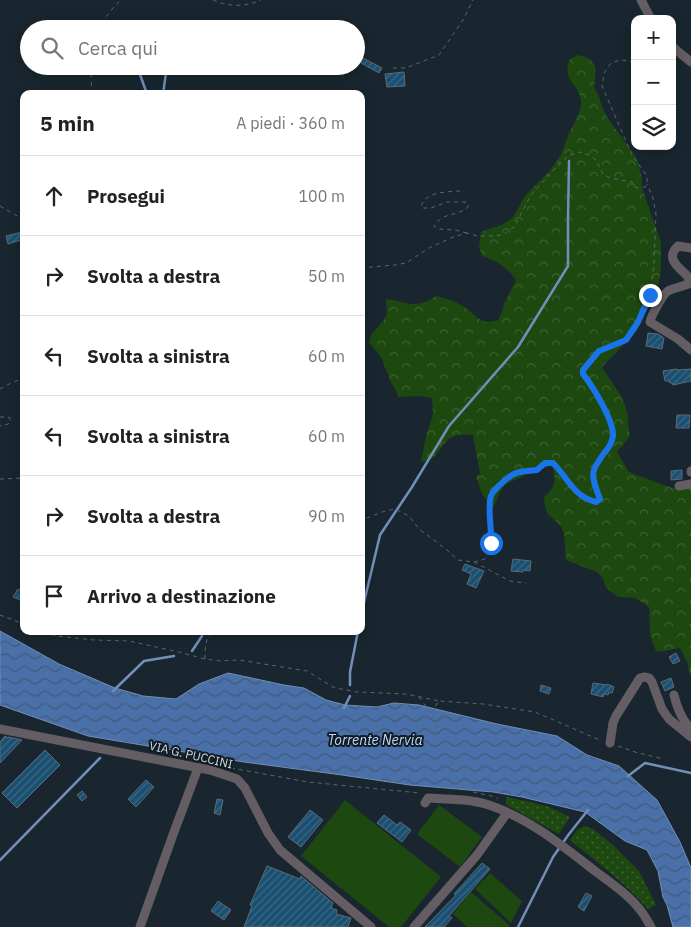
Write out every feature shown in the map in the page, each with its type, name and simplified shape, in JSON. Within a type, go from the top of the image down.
[{"type":"street","points":[[642,0],[649,15]]},
{"type":"street","points":[[676,49],[691,62]]},
{"type":"street","points":[[691,248],[678,246],[673,255],[677,267],[688,277],[688,284],[665,292],[650,322],[678,339],[691,350]]},
{"type":"street","points":[[678,486],[691,484]]},
{"type":"street","points":[[610,743],[613,722],[616,716],[640,678],[644,677],[649,678],[652,682],[662,709],[669,719],[691,737]]},
{"type":"street","points":[[674,695],[680,715],[691,728]]},
{"type":"street","name":"VIA G. PUCCINI","points":[[0,728],[198,768],[237,779],[245,788],[268,833],[280,850],[370,927]]},
{"type":"street","points":[[140,927],[198,768]]},
{"type":"street","points":[[237,779],[248,778]]},
{"type":"street","points":[[425,804],[428,798],[487,804],[532,826],[569,850],[621,890],[641,911],[651,927]]},
{"type":"street","points":[[414,927],[477,855],[507,813]]},
{"type":"path","points":[[103,20],[122,0]]},
{"type":"path","points":[[213,0],[224,5],[243,5],[261,0]]},
{"type":"path","points":[[393,68],[406,68],[439,55],[463,20],[473,0]]},
{"type":"path","points":[[474,562],[485,559],[491,550],[492,530],[489,519],[491,495],[512,474],[537,470],[545,463],[553,463],[572,487],[581,495],[596,502],[600,499],[595,486],[593,471],[598,461],[608,449],[613,435],[608,415],[590,382],[583,374],[583,370],[599,351],[626,340],[638,322],[650,295],[654,264],[656,214],[653,198],[647,184],[647,176],[632,155],[602,86],[604,73],[611,63],[621,60],[631,61]]},
{"type":"path","points":[[90,75],[92,90]]},
{"type":"path","points":[[460,191],[434,194],[423,201],[421,206],[426,209],[447,202],[466,202],[468,204],[466,210],[448,215],[436,222],[434,226],[437,229],[455,230],[478,236],[495,236],[504,234],[514,227],[531,195],[568,156],[580,152],[589,155],[596,160],[604,174],[610,178],[632,182],[637,188],[645,187],[647,184]]},
{"type":"path","points":[[0,206],[20,217]]},
{"type":"path","points":[[365,268],[406,263],[428,248],[467,233]]},
{"type":"path","points":[[0,389],[20,380]]},
{"type":"path","points":[[0,417],[8,416],[10,418],[8,424],[0,426]]},
{"type":"path","points":[[0,479],[20,478]]},
{"type":"path","points":[[365,520],[385,511],[395,509],[409,516],[420,529],[458,560],[474,562],[510,581],[526,584]]},
{"type":"path","points":[[0,615],[20,622]]},
{"type":"path","points":[[54,635],[94,640],[128,641],[205,659],[220,661],[239,660],[307,671],[333,687],[357,692],[406,694],[439,701],[484,704],[535,712],[591,737],[663,759]]},
{"type":"path","points":[[205,659],[208,636]]},
{"type":"path","points":[[419,697],[431,713],[458,781],[469,791]]},
{"type":"path","points":[[431,713],[439,701]]},
{"type":"path","points":[[225,767],[308,782],[424,793]]},
{"type":"green space","points":[[578,55],[590,60],[595,66],[594,88],[603,110],[638,162],[642,188],[661,242],[661,267],[658,290],[637,331],[602,367],[620,394],[627,412],[630,436],[617,452],[629,472],[669,487],[684,490],[691,487],[691,676],[688,664],[680,648],[656,651],[650,635],[649,607],[635,598],[618,597],[605,586],[603,578],[597,572],[566,560],[564,534],[561,526],[548,514],[545,506],[544,497],[551,490],[554,483],[552,466],[533,469],[505,485],[493,508],[482,494],[476,476],[480,474],[473,435],[467,434],[451,437],[435,456],[421,462],[433,414],[432,398],[419,396],[398,397],[381,357],[369,343],[371,335],[387,314],[386,299],[417,304],[436,296],[460,304],[482,321],[498,320],[516,280],[501,265],[482,256],[479,247],[481,232],[509,221],[524,198],[558,160],[581,104],[578,92],[568,73],[570,59]]},
{"type":"green space","points":[[507,797],[547,806],[570,817],[559,834],[505,804]]},
{"type":"green space","points":[[345,800],[441,877],[401,927],[389,927],[301,856]]},
{"type":"green space","points":[[439,805],[482,837],[460,867],[417,834]]},
{"type":"green space","points":[[584,826],[593,829],[614,846],[639,871],[656,905],[648,909],[620,882],[570,840],[577,830]]},
{"type":"green space","points":[[490,873],[522,901],[511,923],[475,889]]},
{"type":"green space","points":[[471,892],[509,927],[467,927],[453,914]]},
{"type":"water","name":"Torrente Nervia","points":[[0,631],[59,664],[115,688],[143,696],[176,699],[199,684],[228,673],[304,688],[326,700],[345,705],[377,707],[394,703],[419,705],[557,736],[587,755],[619,766],[657,800],[680,842],[691,868],[691,927],[673,927],[663,897],[658,871],[647,850],[625,841],[585,812],[493,792],[410,785],[244,762],[88,736],[0,705]]},
{"type":"building","points":[[365,59],[382,68],[379,73],[365,65]]},
{"type":"building","points":[[404,72],[405,86],[387,87],[385,74]]},
{"type":"building","points":[[20,232],[20,240],[8,244],[6,236]]},
{"type":"building","points":[[648,333],[658,334],[664,338],[662,349],[646,346]]},
{"type":"building","points":[[691,369],[691,381],[673,385],[669,381],[665,381],[663,371]]},
{"type":"building","points":[[677,415],[690,415],[689,428],[676,428]]},
{"type":"building","points":[[682,470],[682,479],[671,480],[671,471]]},
{"type":"building","points":[[513,559],[531,561],[530,571],[511,571]]},
{"type":"building","points":[[465,564],[484,571],[476,588],[467,584],[471,574],[462,570]]},
{"type":"building","points":[[18,589],[20,590],[20,600],[13,597]]},
{"type":"building","points":[[676,653],[680,661],[673,664],[669,657]]},
{"type":"building","points":[[671,678],[674,687],[665,691],[661,682]]},
{"type":"building","points":[[593,683],[607,684],[614,687],[612,693],[604,694],[603,697],[591,694]]},
{"type":"building","points":[[541,685],[551,688],[549,694],[540,691]]},
{"type":"building","points":[[5,736],[22,740],[0,763],[0,742]]},
{"type":"building","points":[[45,750],[60,765],[17,808],[2,793]]},
{"type":"building","points":[[146,780],[154,787],[136,807],[128,799]]},
{"type":"building","points":[[82,791],[87,797],[82,801],[77,795]]},
{"type":"building","points":[[217,799],[223,800],[220,815],[214,813]]},
{"type":"building","points":[[310,810],[323,820],[301,847],[288,837]]},
{"type":"building","points":[[384,815],[397,825],[400,822],[411,830],[402,842],[377,823]]},
{"type":"building","points":[[482,863],[490,869],[449,916],[452,918],[444,927],[425,927],[456,895],[454,894]]},
{"type":"building","points":[[267,866],[300,879],[301,876],[333,903],[331,908],[337,910],[336,914],[351,918],[348,927],[244,927],[252,906],[250,905]]},
{"type":"building","points":[[586,893],[592,896],[584,911],[578,907]]},
{"type":"building","points":[[218,901],[231,910],[224,920],[211,911]]},
{"type":"waterway","points":[[140,75],[146,90]]},
{"type":"waterway","points":[[164,90],[166,75]]},
{"type":"waterway","points":[[365,598],[380,535],[449,426],[518,347],[568,266],[569,161]]},
{"type":"waterway","points":[[350,685],[350,672],[357,635]]},
{"type":"waterway","points":[[192,651],[202,636]]},
{"type":"waterway","points":[[113,691],[144,661],[174,656]]},
{"type":"waterway","points":[[344,708],[350,696]]},
{"type":"waterway","points":[[0,860],[100,758]]},
{"type":"waterway","points":[[628,776],[645,763],[691,773]]},
{"type":"waterway","points":[[518,927],[553,857],[588,810]]},
{"type":"route","points":[[491,543],[492,530],[489,519],[491,495],[512,474],[537,470],[545,463],[553,463],[572,487],[581,495],[596,502],[600,499],[595,486],[593,471],[598,461],[608,449],[613,435],[608,415],[590,382],[583,374],[583,370],[599,351],[626,340],[638,322],[650,295]]}]
